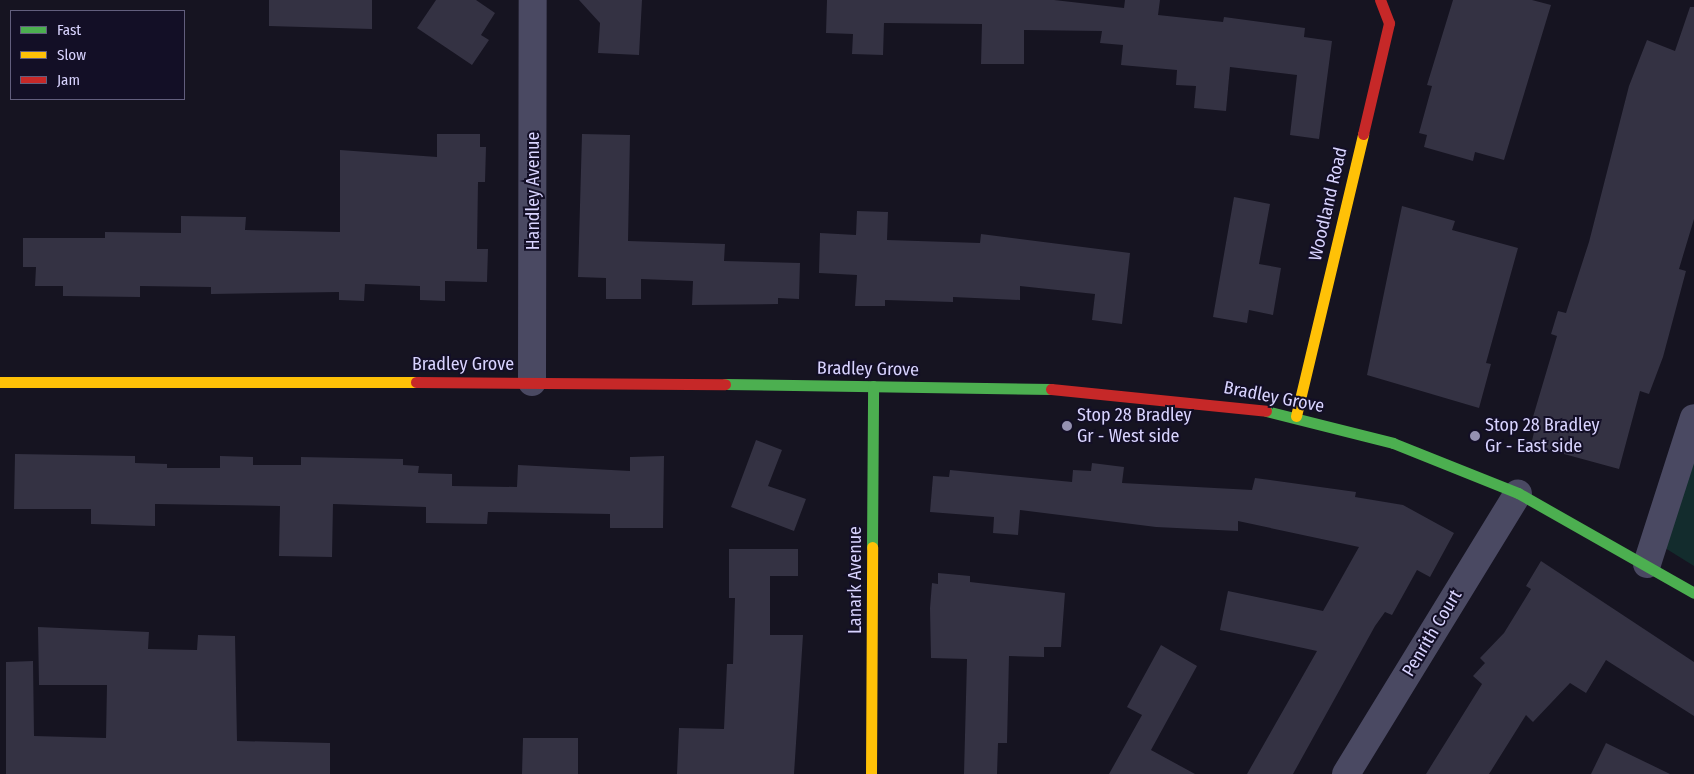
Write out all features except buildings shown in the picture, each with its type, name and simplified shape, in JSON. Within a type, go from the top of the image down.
[{"type":"street","name":"Handley Avenue","points":[[532,382],[534,0]]},
{"type":"street","name":"Woodland Road","points":[[1296,416],[1389,23],[1380,0]]},
{"type":"street","name":"Bradley Grove","points":[[0,382],[532,382],[1085,390],[1252,407],[1296,416],[1393,443],[1518,493],[1647,564],[1694,593]]},
{"type":"street","name":"Lanark Avenue","points":[[871,774],[873,386]]},
{"type":"street","points":[[1647,564],[1694,418]]},
{"type":"street","name":"Penrith Court","points":[[1346,774],[1518,493]]},
{"type":"green space","points":[[1694,451],[1694,566],[1665,548]]},
{"type":"traffic: fast","points":[[725,384],[1051,389]]},
{"type":"traffic: fast","points":[[872,547],[873,386]]},
{"type":"traffic: fast","points":[[1266,411],[1393,443],[1518,493],[1694,593]]},
{"type":"traffic: slow","points":[[1296,416],[1363,134]]},
{"type":"traffic: slow","points":[[0,382],[416,382]]},
{"type":"traffic: slow","points":[[871,774],[872,547]]},
{"type":"traffic: jam","points":[[1363,134],[1389,23],[1380,0]]},
{"type":"traffic: jam","points":[[416,382],[725,384]]},
{"type":"traffic: jam","points":[[1051,389],[1266,411]]},
{"type":"place","name":"Stop 28 Bradley Gr - West side","points":[[1067,426]]},
{"type":"place","name":"Stop 28 Bradley Gr - East side","points":[[1475,436]]}]
